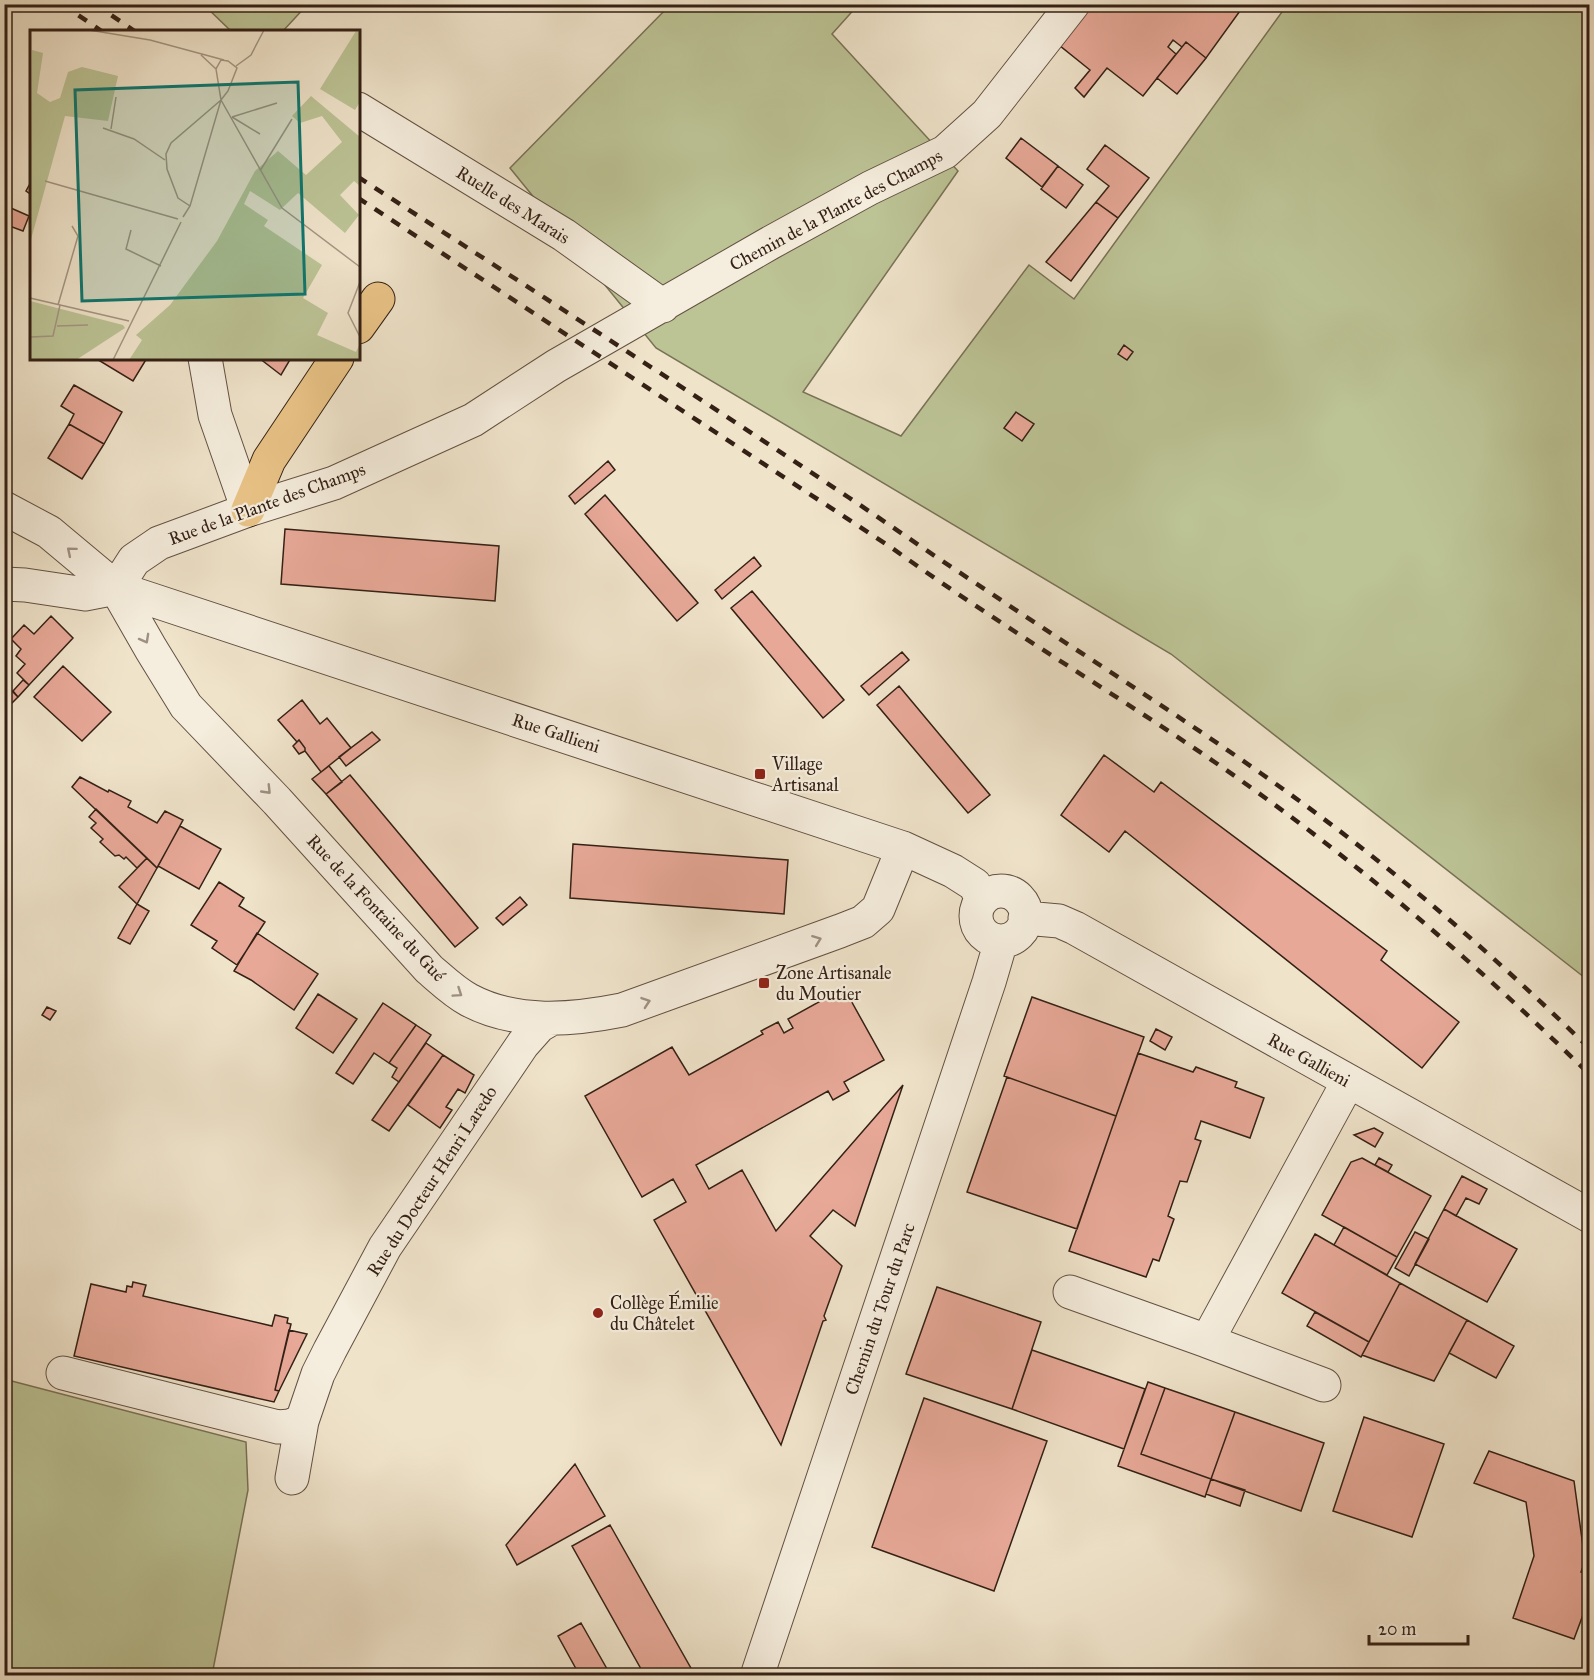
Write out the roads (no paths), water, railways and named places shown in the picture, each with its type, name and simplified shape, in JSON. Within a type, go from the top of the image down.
[{"type":"main road","points":[[360,324],[378,299]]},
{"type":"main road","points":[[248,510],[269,460],[336,360]]},
{"type":"street","name":"Chemin de la Plante des Champs","points":[[620,330],[870,188],[945,152],[987,114],[1073,4]]},
{"type":"street","name":"Ruelle des Marais","points":[[360,110],[564,235],[663,306]]},
{"type":"street","name":"Rue de la Plante des Champs","points":[[116,588],[134,560],[159,543],[248,510],[334,483],[473,420],[556,366],[620,330]]},
{"type":"street","points":[[205,360],[215,415],[248,510]]},
{"type":"street","name":"Rue Gallieni","points":[[4,508],[49,532],[116,588],[903,848],[975,885],[982,900]]},
{"type":"street","name":"Rue Gallieni","points":[[4,584],[85,594],[116,588]]},
{"type":"street","name":"Rue de la Fontaine du Gué","points":[[116,588],[186,706],[277,801],[429,969],[453,990],[470,1000],[505,1014],[551,1019],[622,1010],[763,961],[863,922],[878,909],[903,848]]},
{"type":"street","points":[[995,892],[1010,893],[1022,903],[1025,918],[1020,932],[1015,937],[1000,941],[986,936],[980,930],[976,915],[982,900],[995,892]]},
{"type":"street","name":"Rue Gallieni","points":[[1025,918],[1059,921],[1075,928],[1590,1216]]},
{"type":"street","name":"Chemin du Tour du Parc","points":[[757,1676],[985,993],[1000,941]]},
{"type":"street","name":"Rue du Docteur Henri Laredo","points":[[292,1478],[302,1421],[318,1374],[385,1247],[523,1044],[539,1026],[551,1019]]},
{"type":"street","points":[[1207,1341],[1348,1082]]},
{"type":"street","points":[[1070,1292],[1324,1385]]},
{"type":"street","points":[[63,1373],[278,1427],[290,1426],[302,1421]]},
{"type":"railway","points":[[62,4],[100,30]]},
{"type":"railway","points":[[95,4],[133,30]]},
{"type":"railway","points":[[360,178],[604,336],[1272,781],[1426,900],[1590,1049]]},
{"type":"railway","points":[[360,199],[892,548],[1244,783],[1348,860],[1398,901],[1496,986],[1590,1075]]},
{"type":"place","name":"Village Artisanal","points":[[760,774]]},
{"type":"place","name":"Zone Artisanale du Moutier","points":[[764,983]]},
{"type":"place","name":"Collège Émilie du Châtelet","points":[[598,1313]]}]
